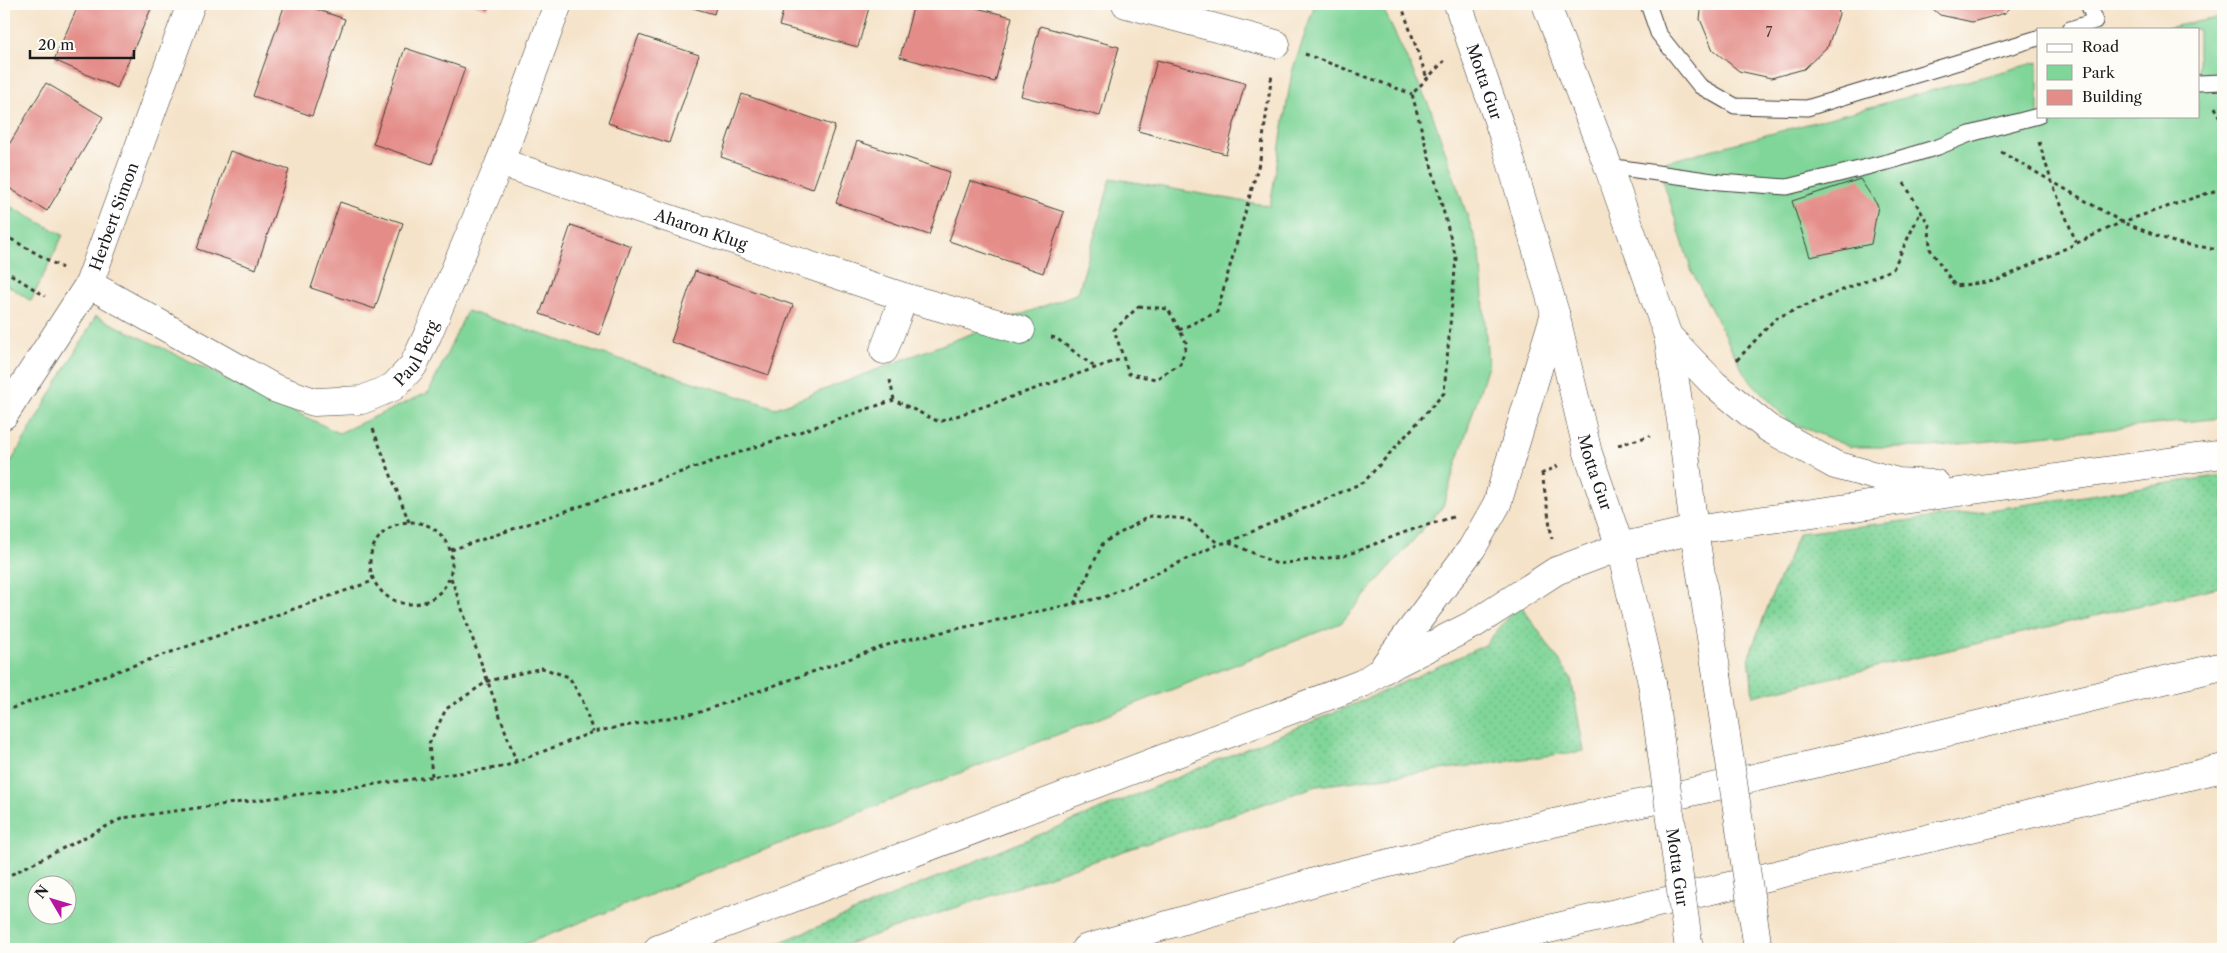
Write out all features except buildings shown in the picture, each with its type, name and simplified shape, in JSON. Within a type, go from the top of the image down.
[{"type":"main road","name":"Herbert Simon","points":[[4,415],[89,284],[191,4]]},
{"type":"main road","name":"Paul Berg","points":[[89,284],[274,388],[314,402],[362,400],[393,387],[413,366],[500,162],[558,4]]},
{"type":"main road","points":[[1126,4],[1276,44]]},
{"type":"main road","name":"Motta Gur","points":[[1458,4],[1504,138],[1555,313],[1588,454],[1620,547],[1652,684],[1689,949]]},
{"type":"main road","points":[[1546,4],[1608,166],[1668,336],[1682,427],[1694,530],[1758,949]]},
{"type":"main road","name":"Aharon Klug","points":[[500,162],[904,297],[1021,330]]},
{"type":"main road","points":[[884,350],[904,297]]},
{"type":"main road","points":[[1381,671],[1472,548],[1497,504],[1555,313]]},
{"type":"main road","points":[[1668,336],[1714,384],[1768,428],[1835,465],[1898,482],[1995,488]]},
{"type":"main road","points":[[658,949],[1363,683],[1381,671],[1474,624],[1556,571],[1620,547],[1694,530],[2223,454]]},
{"type":"main road","points":[[1085,949],[1332,876],[1549,824],[1798,768],[2223,666]]},
{"type":"main road","points":[[1465,949],[2223,768]]},
{"type":"lane","points":[[1648,4],[1658,33],[1700,86],[1735,106],[1807,108],[2037,38]]},
{"type":"lane","points":[[2073,28],[2095,21],[2088,4]]},
{"type":"lane","points":[[2200,83],[2223,82]]},
{"type":"lane","points":[[1608,166],[1720,182],[1787,187],[1891,161],[1938,147],[1970,134],[2035,117]]},
{"type":"path","points":[[1401,4],[1427,78]]},
{"type":"path","points":[[1412,94],[1469,35]]},
{"type":"path","points":[[1179,330],[1217,312],[1260,160],[1276,44],[1412,94]]},
{"type":"path","points":[[4,878],[122,818],[503,767],[593,732],[700,712],[896,642],[1105,597],[1219,544],[1229,542],[1364,482],[1444,393],[1456,258],[1412,94]]},
{"type":"path","points":[[2035,117],[2051,180],[2076,242]]},
{"type":"path","points":[[1970,134],[2122,222],[2176,243],[2223,250]]},
{"type":"path","points":[[1891,161],[1929,225],[1930,249],[1956,286],[1996,281],[2122,222],[2223,188]]},
{"type":"path","points":[[1714,384],[1776,318],[1893,269],[1921,211]]},
{"type":"path","points":[[4,235],[89,284]]},
{"type":"path","points":[[4,270],[72,312]]},
{"type":"path","points":[[1139,306],[1168,309],[1187,344],[1180,364],[1156,379],[1129,374],[1124,358],[1114,330],[1139,306]]},
{"type":"path","points":[[1021,330],[1056,338],[1096,368]]},
{"type":"path","points":[[451,550],[894,400],[939,422],[1124,358]]},
{"type":"path","points":[[362,400],[409,522]]},
{"type":"path","points":[[1542,473],[1556,571]]},
{"type":"path","points":[[1074,604],[1103,542],[1150,516],[1188,519],[1219,544]]},
{"type":"path","points":[[409,522],[423,523],[435,529],[445,538],[451,550],[453,564],[450,578],[444,590],[433,599],[420,604],[406,605],[387,597],[374,581],[370,568],[375,542],[384,532],[396,524],[409,522]]},
{"type":"path","points":[[1229,542],[1277,564],[1344,556],[1408,531]]},
{"type":"path","points":[[450,578],[516,761]]},
{"type":"path","points":[[4,711],[374,581]]},
{"type":"path","points":[[432,776],[429,744],[446,709],[488,681],[542,668],[569,677],[582,699],[593,732]]},
{"type":"green space","points":[[1315,4],[1381,4],[1431,110],[1480,253],[1488,365],[1443,506],[1341,623],[513,949],[4,949],[4,474],[96,316],[339,433],[429,392],[467,311],[776,408],[1078,293],[1111,178],[1270,206],[1292,72]]},
{"type":"green space","points":[[2223,17],[2223,418],[1930,447],[1850,447],[1788,421],[1745,375],[1692,272],[1658,164],[2037,62],[2037,118],[2200,118],[2200,28],[2165,28]]},
{"type":"green space","points":[[4,203],[63,235],[31,301],[4,283]]},
{"type":"green space","points":[[2223,475],[2223,586],[1753,696],[1749,656],[1799,533],[1956,515]]},
{"type":"green space","points":[[1520,604],[1571,678],[1584,751],[1317,786],[833,949],[764,949],[1371,697],[1485,645]]}]
